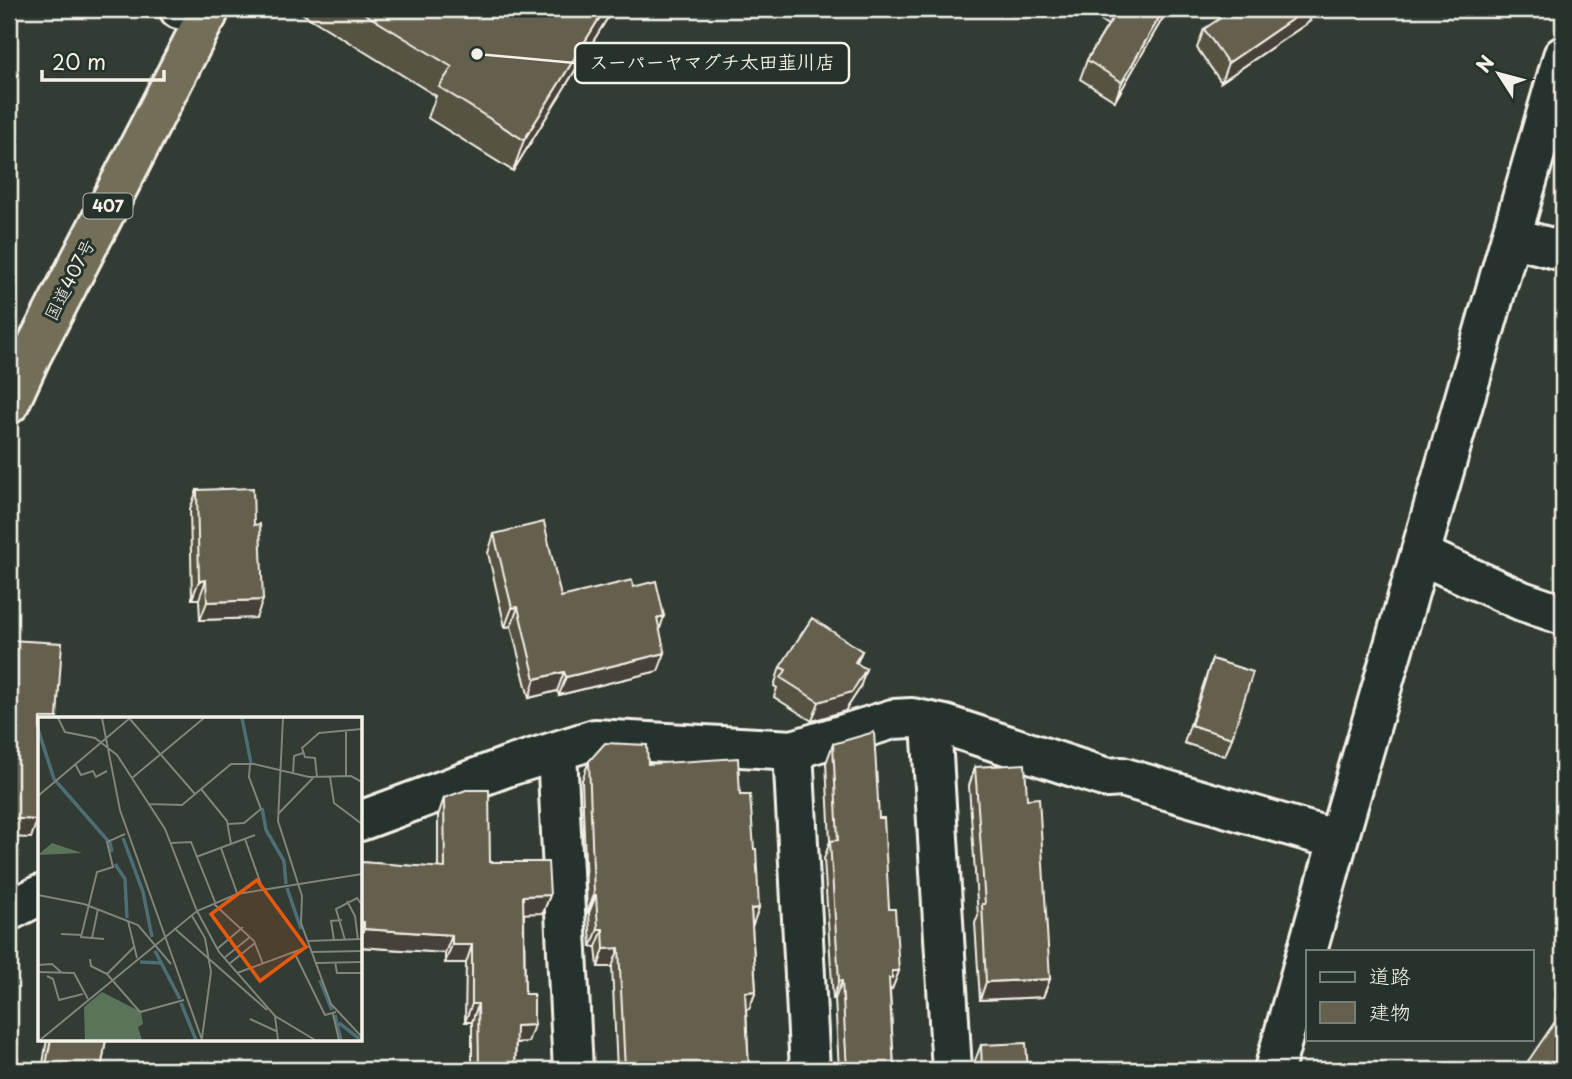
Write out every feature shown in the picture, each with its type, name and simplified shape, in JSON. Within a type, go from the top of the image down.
[{"type":"highway","name":"国道407号","points":[[9,404],[199,11]]},
{"type":"street","points":[[1307,950],[1563,56]]},
{"type":"street","points":[[1511,237],[1563,251]]},
{"type":"street","points":[[1420,555],[1522,601],[1563,615]]},
{"type":"street","points":[[362,820],[509,766],[595,739],[793,750],[893,719],[912,718],[1107,778],[1122,777],[1338,840]]},
{"type":"street","points":[[931,722],[952,1070]]},
{"type":"street","points":[[793,750],[810,1070]]},
{"type":"street","points":[[557,753],[573,1070]]},
{"type":"street","points":[[9,912],[38,896]]},
{"type":"street","points":[[1274,1070],[1306,955]]},
{"type":"building","points":[[357,9],[605,9],[524,140],[439,87],[452,67]]},
{"type":"building","points":[[1118,9],[1164,9],[1122,82],[1087,60]]},
{"type":"building","points":[[1234,9],[1307,9],[1228,63],[1204,29]]},
{"type":"building","points":[[253,488],[254,525],[260,524],[263,600],[207,602],[206,580],[199,581],[197,490]]},
{"type":"building","points":[[544,522],[561,597],[632,580],[633,587],[656,581],[664,616],[657,618],[665,653],[566,677],[564,672],[535,679],[518,607],[512,608],[494,534]]},
{"type":"building","points":[[812,618],[862,651],[855,662],[866,669],[852,692],[819,702],[781,678],[786,670],[780,667]]},
{"type":"building","points":[[9,640],[62,643],[57,717],[38,717],[37,820],[9,818]]},
{"type":"building","points":[[1212,659],[1253,672],[1232,738],[1191,725]]},
{"type":"building","points":[[874,732],[879,818],[884,818],[889,909],[895,909],[899,971],[892,971],[892,978],[889,978],[894,1070],[847,1070],[830,841],[838,840],[833,744]]},
{"type":"building","points":[[605,743],[647,745],[648,764],[738,758],[740,795],[750,795],[759,908],[751,909],[756,991],[745,992],[749,1070],[625,1070],[619,948],[604,949],[603,929],[598,929],[594,895],[589,761]]},
{"type":"building","points":[[1025,764],[1027,799],[1039,798],[1050,979],[986,982],[982,904],[985,904],[975,767]]},
{"type":"building","points":[[466,790],[489,790],[490,862],[548,862],[550,895],[523,896],[525,994],[534,994],[534,1025],[516,1026],[515,1070],[479,1070],[478,1004],[472,1004],[472,945],[452,945],[452,935],[364,929],[362,922],[362,862],[445,868],[444,798]]},
{"type":"building","points":[[1563,1010],[1563,1070],[1522,1070]]},
{"type":"building","points":[[51,1040],[106,1040],[101,1070],[45,1070]]},
{"type":"building","points":[[1026,1043],[1028,1070],[982,1070],[981,1045]]},
{"type":"place","name":"スーパーヤマグチ太田韮川店","points":[[477,54]]}]
